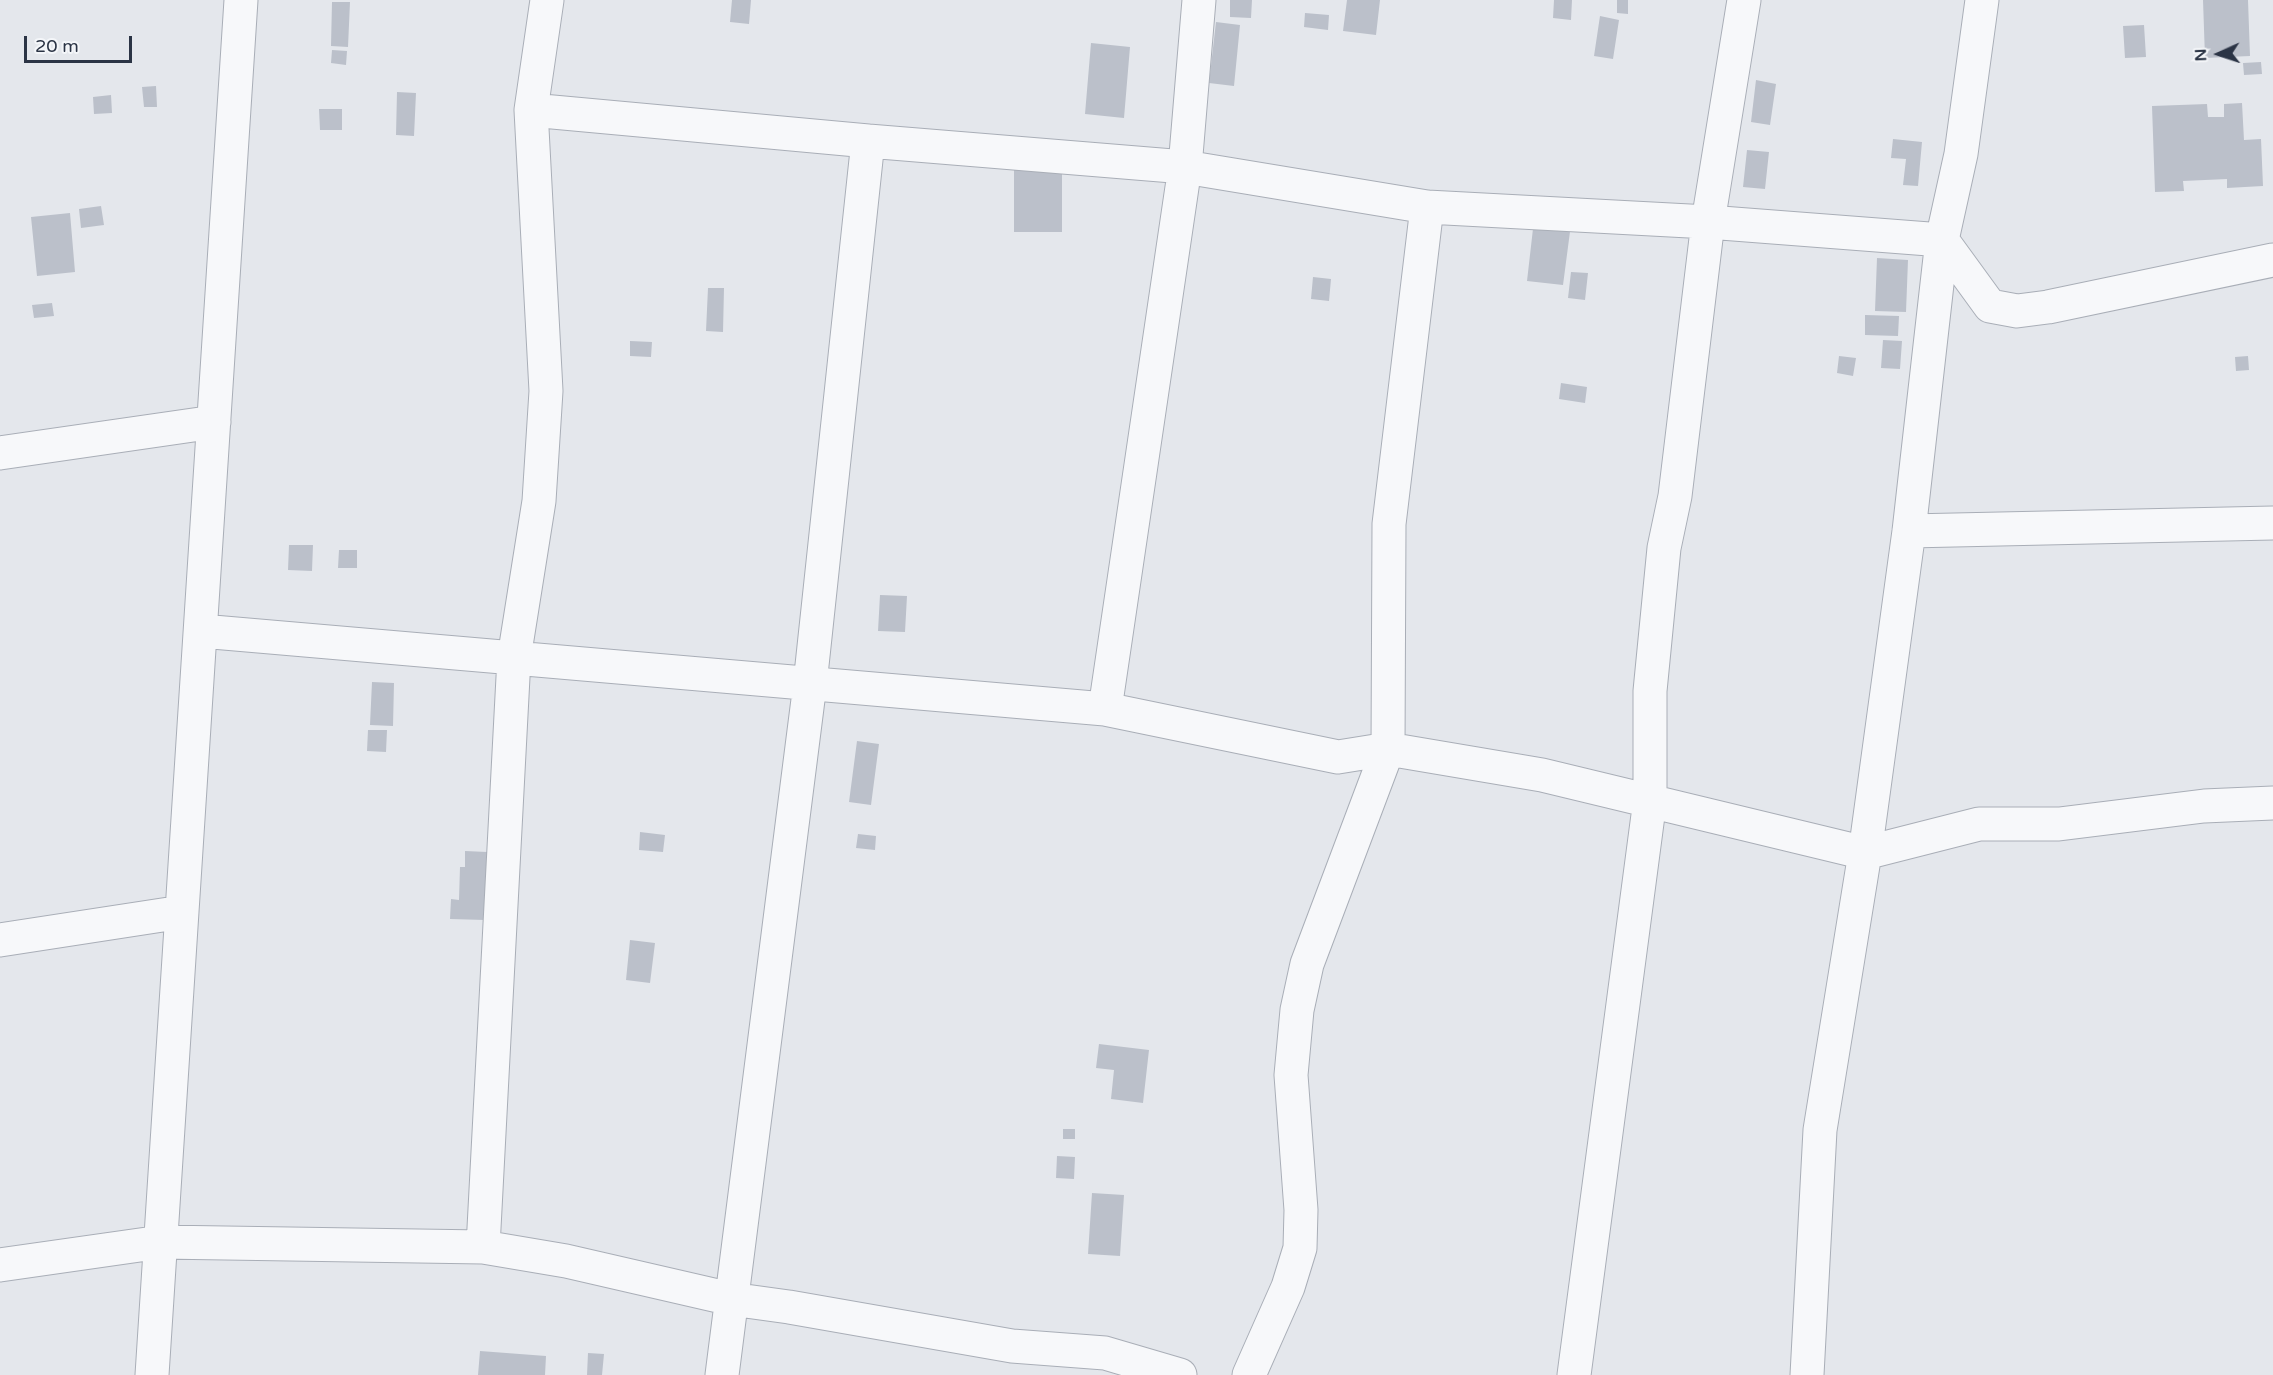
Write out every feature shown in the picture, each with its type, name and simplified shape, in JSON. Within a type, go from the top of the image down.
[{"type":"street","points":[[152,1375],[241,0]]},
{"type":"street","points":[[483,1247],[514,658],[539,501],[546,391],[531,110],[547,0]]},
{"type":"street","points":[[1105,709],[1185,167],[1199,0]]},
{"type":"street","points":[[1574,1375],[1650,800],[1650,691],[1664,548],[1676,496],[1708,222],[1744,0]]},
{"type":"street","points":[[1807,1375],[1820,1130],[1865,853],[1909,531],[1942,240],[1962,154],[1982,0]]},
{"type":"street","points":[[531,110],[1185,167],[1427,207],[1708,222],[1942,240],[1990,306],[2017,311],[2048,307],[2273,260]]},
{"type":"street","points":[[722,1375],[810,684],[868,141]]},
{"type":"street","points":[[1249,1375],[1288,1287],[1300,1248],[1301,1210],[1291,1075],[1297,1010],[1306,964],[1388,749],[1389,524],[1427,207]]},
{"type":"street","points":[[0,453],[214,422]]},
{"type":"street","points":[[1909,531],[2273,523]]},
{"type":"street","points":[[201,631],[1105,709],[1338,757],[1388,749],[1542,775],[1865,853],[1979,824],[2058,824],[2204,806],[2273,803]]},
{"type":"street","points":[[0,940],[182,912]]},
{"type":"street","points":[[0,1265],[161,1242],[483,1247],[566,1261],[730,1299],[789,1307],[1012,1346],[1105,1353],[1180,1375]]},
{"type":"building","points":[[732,0],[751,0],[749,24],[730,22]]},
{"type":"building","points":[[1230,0],[1252,0],[1251,18],[1230,17]]},
{"type":"building","points":[[1347,0],[1380,0],[1376,35],[1343,31]]},
{"type":"building","points":[[1554,0],[1572,0],[1571,20],[1553,18]]},
{"type":"building","points":[[1617,0],[1628,0],[1628,14],[1617,13]]},
{"type":"building","points":[[2203,0],[2248,0],[2250,56],[2205,58]]},
{"type":"building","points":[[332,2],[350,2],[348,47],[331,46]]},
{"type":"building","points":[[1305,13],[1329,15],[1328,30],[1304,27]]},
{"type":"building","points":[[1600,16],[1619,20],[1613,59],[1594,56]]},
{"type":"building","points":[[1216,22],[1240,25],[1234,86],[1209,83]]},
{"type":"building","points":[[2144,25],[2146,57],[2125,58],[2123,26]]},
{"type":"building","points":[[1091,43],[1130,47],[1124,118],[1085,114]]},
{"type":"building","points":[[332,50],[347,51],[346,65],[331,63]]},
{"type":"building","points":[[2261,62],[2262,74],[2244,75],[2243,63]]},
{"type":"building","points":[[1756,80],[1776,84],[1770,125],[1751,122]]},
{"type":"building","points":[[156,86],[157,107],[144,107],[142,87]]},
{"type":"building","points":[[397,92],[416,93],[414,136],[396,135]]},
{"type":"building","points":[[111,95],[112,113],[94,114],[93,97]]},
{"type":"building","points":[[2242,103],[2244,140],[2261,139],[2263,186],[2227,188],[2227,179],[2183,181],[2184,191],[2155,192],[2152,106],[2207,104],[2208,117],[2224,117],[2224,104]]},
{"type":"building","points":[[319,109],[342,109],[342,130],[320,130]]},
{"type":"building","points":[[1893,139],[1922,142],[1918,186],[1903,185],[1906,159],[1891,158]]},
{"type":"building","points":[[1747,150],[1769,152],[1765,189],[1743,187]]},
{"type":"building","points":[[1062,166],[1062,232],[1014,232],[1014,167]]},
{"type":"building","points":[[101,206],[104,225],[81,228],[79,209]]},
{"type":"building","points":[[70,213],[75,272],[37,276],[31,217]]},
{"type":"building","points":[[1534,220],[1571,224],[1563,285],[1527,281]]},
{"type":"building","points":[[1877,258],[1908,260],[1906,312],[1875,311]]},
{"type":"building","points":[[1571,272],[1588,273],[1585,300],[1568,298]]},
{"type":"building","points":[[1313,277],[1331,279],[1329,301],[1311,299]]},
{"type":"building","points":[[708,288],[724,288],[723,332],[706,331]]},
{"type":"building","points":[[52,303],[54,316],[34,318],[32,305]]},
{"type":"building","points":[[1865,315],[1899,316],[1898,336],[1865,335]]},
{"type":"building","points":[[1883,340],[1902,341],[1900,369],[1881,368]]},
{"type":"building","points":[[630,341],[652,342],[651,357],[630,356]]},
{"type":"building","points":[[1839,356],[1856,358],[1853,376],[1837,373]]},
{"type":"building","points":[[2248,356],[2249,370],[2236,371],[2235,357]]},
{"type":"building","points":[[1561,383],[1587,387],[1585,403],[1559,399]]},
{"type":"building","points":[[289,545],[313,545],[312,571],[288,570]]},
{"type":"building","points":[[339,550],[357,550],[357,568],[338,568]]},
{"type":"building","points":[[880,595],[907,596],[905,632],[878,631]]},
{"type":"building","points":[[372,682],[394,683],[393,726],[370,725]]},
{"type":"building","points":[[368,730],[387,730],[386,752],[367,751]]},
{"type":"building","points":[[857,741],[879,744],[871,805],[849,802]]},
{"type":"building","points":[[640,832],[665,835],[663,852],[639,850]]},
{"type":"building","points":[[858,834],[876,836],[875,850],[856,848]]},
{"type":"building","points":[[465,851],[487,852],[485,920],[450,919],[451,899],[459,900],[460,867],[465,867]]},
{"type":"building","points":[[630,940],[655,943],[650,983],[626,980]]},
{"type":"building","points":[[1099,1044],[1149,1050],[1143,1103],[1111,1099],[1114,1070],[1096,1068]]},
{"type":"building","points":[[1063,1129],[1075,1129],[1075,1139],[1063,1139]]},
{"type":"building","points":[[1057,1156],[1075,1157],[1074,1179],[1056,1178]]},
{"type":"building","points":[[1092,1193],[1124,1195],[1120,1256],[1088,1254]]},
{"type":"building","points":[[480,1351],[546,1356],[545,1375],[478,1375]]},
{"type":"building","points":[[588,1353],[604,1354],[602,1375],[587,1375]]}]
